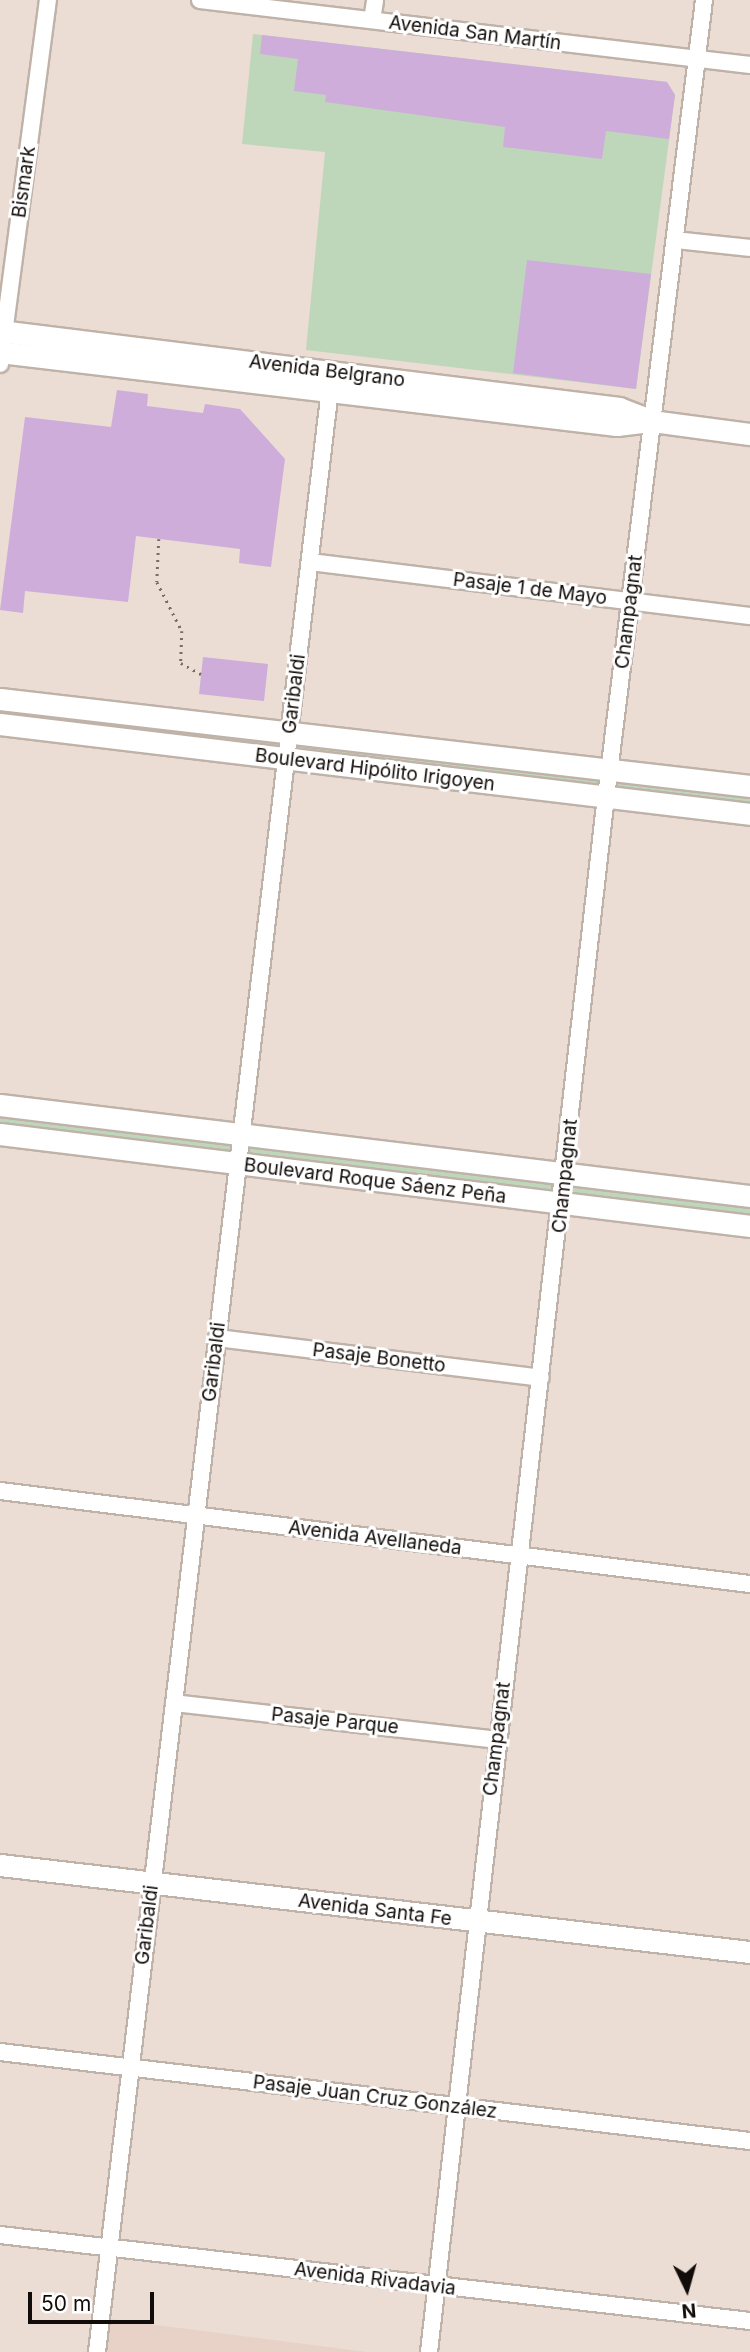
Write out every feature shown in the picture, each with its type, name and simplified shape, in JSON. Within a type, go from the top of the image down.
[{"type":"street","name":"Bismark","points":[[1,346],[48,0]]},
{"type":"street","name":"Avenida San Martín","points":[[200,0],[750,65]]},
{"type":"street","points":[[372,20],[375,0]]},
{"type":"street","name":"Champagnat","points":[[429,2352],[458,2107],[475,1922],[562,1203],[609,769],[704,0]]},
{"type":"street","points":[[675,240],[750,248]]},
{"type":"street","name":"Avenida Belgrano","points":[[1,346],[331,382],[617,425],[652,421],[750,434]]},
{"type":"street","name":"Garibaldi","points":[[97,2352],[331,382]]},
{"type":"street","name":"Pasaje 1 de Mayo","points":[[310,562],[750,616]]},
{"type":"street","name":"Boulevard Hipólito Irigoyen","points":[[0,699],[750,786]]},
{"type":"street","name":"Boulevard Hipólito Irigoyen","points":[[0,724],[750,814]]},
{"type":"street","name":"Boulevard Roque Sáenz Peña","points":[[0,1105],[750,1196]]},
{"type":"street","name":"Boulevard Roque Sáenz Peña","points":[[0,1134],[750,1226]]},
{"type":"street","name":"Pasaje Bonetto","points":[[217,1338],[541,1378]]},
{"type":"street","name":"Avenida Avellaneda","points":[[0,1491],[750,1584]]},
{"type":"street","name":"Pasaje Parque","points":[[174,1703],[497,1740]]},
{"type":"street","name":"Avenida Santa Fe","points":[[0,1865],[750,1952]]},
{"type":"street","name":"Pasaje Juan Cruz González","points":[[0,2052],[750,2141]]},
{"type":"street","name":"Avenida Rivadavia","points":[[0,2235],[750,2321]]},
{"type":"path","points":[[159,539],[157,582],[181,631],[181,663],[201,674]]},
{"type":"shaded area","points":[[101,2318],[367,2352],[97,2352]]},
{"type":"green space","points":[[253,34],[667,82],[675,95],[636,389],[306,350],[325,152],[242,144]]},
{"type":"green space","points":[[0,699],[750,786],[750,814],[0,724]]},
{"type":"green space","points":[[0,1112],[750,1203],[750,1214],[0,1125]]},
{"type":"building","points":[[262,35],[667,82],[675,95],[669,139],[606,131],[602,159],[503,147],[505,127],[325,102],[326,95],[294,91],[298,59],[260,54]]},
{"type":"building","points":[[527,260],[651,274],[636,389],[513,373]]},
{"type":"building","points":[[117,390],[148,394],[147,406],[203,413],[205,404],[240,409],[285,459],[271,567],[239,563],[240,549],[136,536],[128,602],[25,591],[23,613],[0,610],[25,417],[111,427]]},
{"type":"building","points":[[203,657],[268,664],[264,701],[199,694]]}]
